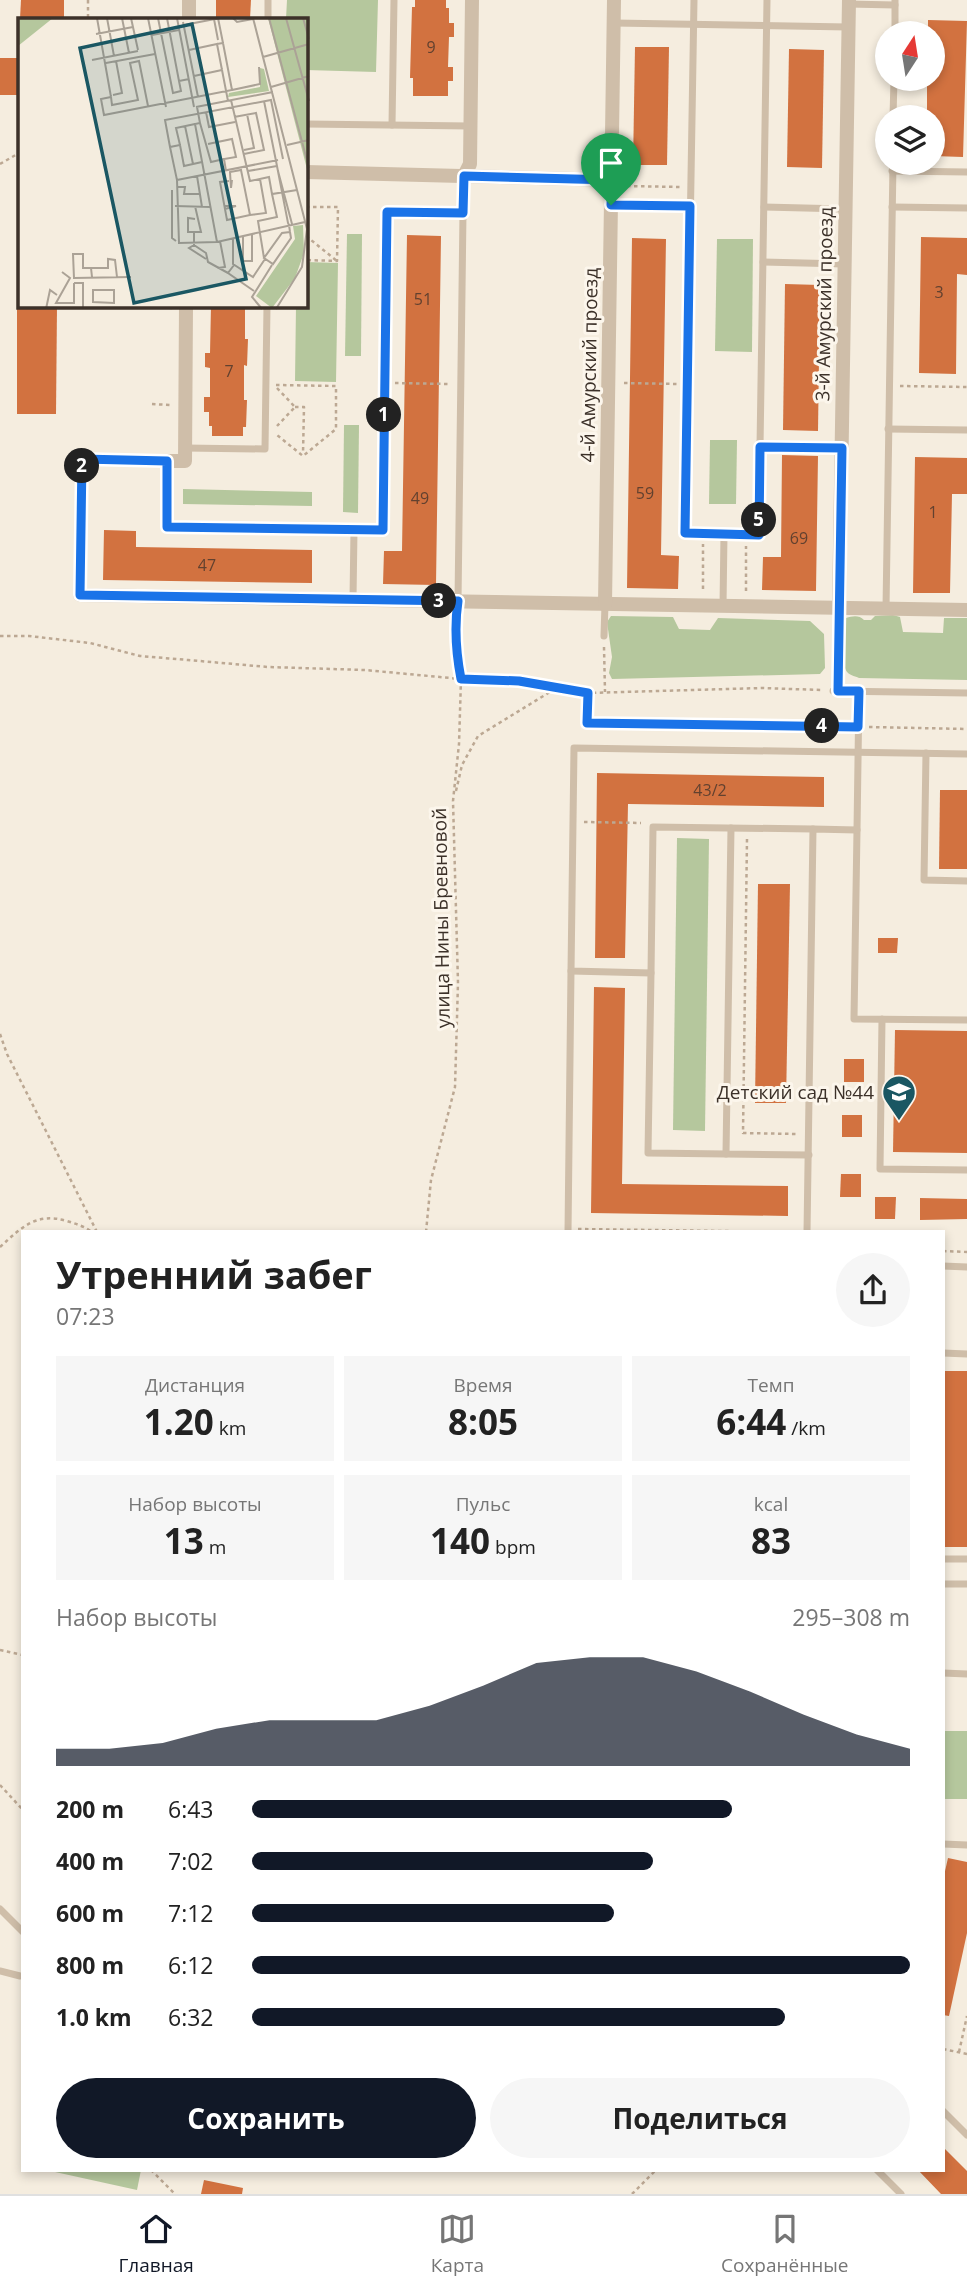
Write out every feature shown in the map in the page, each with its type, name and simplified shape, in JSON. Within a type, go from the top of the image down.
[{"type":"street","points":[[189,0],[189,18]]},
{"type":"street","points":[[464,176],[471,164],[472,0]]},
{"type":"street","name":"4-й Амурский проезд","points":[[605,604],[616,205],[612,180],[614,0]]},
{"type":"street","name":"3-й Амурский проезд","points":[[839,608],[848,2]]},
{"type":"street","points":[[308,172],[612,180]]},
{"type":"street","points":[[167,461],[185,461],[186,308]]},
{"type":"street","points":[[80,595],[967,610]]},
{"type":"lane","points":[[268,0],[268,18]]},
{"type":"lane","points":[[392,125],[394,0]]},
{"type":"lane","points":[[694,0],[688,206],[685,533],[759,535],[767,0]]},
{"type":"lane","points":[[848,2],[895,3],[895,21]]},
{"type":"lane","points":[[614,23],[848,27]]},
{"type":"lane","points":[[308,124],[471,126]]},
{"type":"lane","points":[[945,171],[967,172]]},
{"type":"lane","points":[[886,609],[893,175]]},
{"type":"lane","points":[[458,601],[464,176]]},
{"type":"lane","points":[[616,205],[688,206]]},
{"type":"lane","points":[[892,206],[967,208]]},
{"type":"lane","points":[[764,207],[845,209]]},
{"type":"lane","points":[[80,595],[82,459],[167,461],[167,527],[383,530],[387,212],[463,213]]},
{"type":"lane","points":[[763,262],[844,264]]},
{"type":"lane","points":[[185,448],[265,449],[267,308]]},
{"type":"lane","points":[[888,429],[967,430]]},
{"type":"lane","points":[[760,447],[842,448]]},
{"type":"lane","points":[[353,600],[354,530]]},
{"type":"lane","points":[[723,606],[724,534]]},
{"type":"lane","points":[[604,636],[605,604]]},
{"type":"lane","points":[[839,608],[835,691],[967,693]]},
{"type":"lane","points":[[859,691],[854,1019],[967,1020]]},
{"type":"lane","points":[[568,1230],[575,748],[967,754]]},
{"type":"lane","points":[[926,754],[924,880],[967,881]]},
{"type":"lane","points":[[809,1155],[648,1153],[653,827],[857,830]]},
{"type":"lane","points":[[726,1154],[731,828]]},
{"type":"lane","points":[[807,1230],[813,830]]},
{"type":"lane","points":[[571,971],[651,973]]},
{"type":"lane","points":[[882,1019],[880,1169],[967,1170]]},
{"type":"lane","points":[[945,1266],[967,1267]]},
{"type":"lane","points":[[945,1353],[967,1354]]},
{"type":"lane","points":[[945,1559],[967,1559]]},
{"type":"lane","points":[[945,1584],[967,1584]]},
{"type":"lane","points":[[945,1673],[967,1674]]},
{"type":"lane","points":[[945,1844],[967,1844]]},
{"type":"lane","points":[[0,1909],[21,1930]]},
{"type":"lane","points":[[0,1971],[20,1976]]},
{"type":"lane","points":[[945,2113],[967,2135]]},
{"type":"lane","points":[[879,2172],[901,2194]]},
{"type":"path","points":[[88,0],[88,18]]},
{"type":"path","points":[[0,164],[18,154]]},
{"type":"path","points":[[616,205],[621,186],[634,186],[685,187],[688,206]]},
{"type":"path","points":[[308,206],[338,207],[337,261]]},
{"type":"path","points":[[308,238],[337,261]]},
{"type":"path","points":[[308,260],[337,261]]},
{"type":"path","points":[[392,383],[454,384]]},
{"type":"path","points":[[617,383],[682,384]]},
{"type":"path","points":[[274,385],[336,386],[336,429],[303,456],[304,407],[295,407],[274,385]]},
{"type":"path","points":[[889,386],[967,387]]},
{"type":"path","points":[[295,407],[273,431],[303,456]]},
{"type":"path","points":[[703,540],[703,599]]},
{"type":"path","points":[[746,541],[746,600]]},
{"type":"path","name":"улица Нины Бревновой","points":[[426,1230],[431,1180],[454,1087],[458,983],[453,801],[459,744],[461,679],[455,625],[458,601]]},
{"type":"path","points":[[0,636],[29,636],[90,643],[140,656],[268,667],[365,670],[461,679],[519,681],[588,693],[763,688],[835,691]]},
{"type":"path","points":[[604,636],[605,692]]},
{"type":"path","points":[[453,801],[462,765],[478,736],[558,687]]},
{"type":"path","points":[[587,723],[588,693]]},
{"type":"path","points":[[582,723],[967,729]]},
{"type":"path","points":[[581,822],[644,824],[644,817]]},
{"type":"path","points":[[747,828],[743,1133],[800,1134]]},
{"type":"path","points":[[0,1034],[7,1054],[96,1230]]},
{"type":"path","points":[[0,1247],[33,1220],[53,1217],[89,1230]]},
{"type":"path","points":[[945,1251],[967,1251]]},
{"type":"path","points":[[0,1650],[21,1654]]},
{"type":"path","points":[[0,1785],[21,1808]]},
{"type":"path","points":[[959,2052],[967,2016]]},
{"type":"path","points":[[945,2049],[967,2054]]},
{"type":"path","points":[[153,2172],[175,2194]]},
{"type":"path","points":[[632,2194],[654,2172]]},
{"type":"green space","points":[[287,0],[378,0],[376,72],[308,70],[308,18],[286,18]]},
{"type":"green space","points":[[347,234],[362,234],[361,356],[345,356]]},
{"type":"green space","points":[[717,239],[753,239],[752,352],[715,351]]},
{"type":"green space","points":[[308,262],[338,263],[336,382],[295,381],[296,308],[308,308]]},
{"type":"green space","points":[[344,425],[359,425],[358,513],[343,512]]},
{"type":"green space","points":[[710,440],[737,440],[736,504],[709,504]]},
{"type":"green space","points":[[183,489],[312,492],[312,506],[183,504]]},
{"type":"green space","points":[[611,616],[673,617],[679,629],[710,630],[718,618],[810,621],[824,634],[825,668],[820,674],[612,679],[609,673],[612,657],[607,622]]},
{"type":"green space","points":[[856,616],[871,620],[875,616],[900,617],[903,632],[943,633],[944,618],[967,618],[967,680],[859,678],[848,673],[843,655],[846,618]]},
{"type":"green space","points":[[677,838],[709,839],[705,1131],[673,1130]]},
{"type":"green space","points":[[945,1731],[967,1731],[967,1799],[945,1799]]},
{"type":"green space","points":[[55,2172],[141,2172],[137,2190]]},
{"type":"building","points":[[21,0],[64,0],[64,18],[20,18]]},
{"type":"building","points":[[216,0],[251,0],[250,18],[216,18]]},
{"type":"building","points":[[415,0],[446,0],[446,8],[449,8],[449,23],[454,23],[454,37],[449,37],[448,67],[453,67],[453,81],[448,81],[448,96],[413,96],[413,78],[410,78],[412,7],[415,7]]},
{"type":"building","points":[[928,20],[967,21],[963,157],[945,156],[945,105],[927,105],[927,91],[945,91],[945,21]]},
{"type":"building","points":[[635,47],[669,47],[667,165],[633,165]]},
{"type":"building","points":[[789,49],[824,50],[822,168],[787,167]]},
{"type":"building","points":[[0,58],[18,58],[18,95],[0,95]]},
{"type":"building","points":[[407,235],[441,236],[436,585],[383,584],[384,551],[402,551]]},
{"type":"building","points":[[921,237],[967,238],[967,275],[957,274],[956,374],[919,373]]},
{"type":"building","points":[[632,238],[666,239],[661,555],[679,556],[678,589],[627,588]]},
{"type":"building","points":[[785,284],[820,285],[818,431],[783,430]]},
{"type":"building","points":[[17,306],[57,308],[56,414],[17,414]]},
{"type":"building","points":[[211,308],[245,308],[245,339],[248,339],[247,366],[244,365],[244,400],[247,400],[243,436],[212,436],[209,412],[204,412],[204,397],[210,397],[210,368],[205,367],[205,353],[210,353]]},
{"type":"building","points":[[782,455],[818,456],[816,591],[762,590],[763,557],[781,557]]},
{"type":"building","points":[[915,457],[967,458],[967,494],[952,494],[950,593],[913,593]]},
{"type":"building","points":[[104,530],[136,531],[136,547],[312,550],[312,583],[103,580]]},
{"type":"building","points":[[597,773],[824,777],[824,807],[628,804],[625,958],[595,958]]},
{"type":"building","points":[[940,790],[967,790],[967,869],[939,869]]},
{"type":"building","points":[[758,884],[790,884],[786,1103],[755,1103]]},
{"type":"building","points":[[878,938],[898,938],[897,953],[878,953]]},
{"type":"building","points":[[594,987],[625,988],[622,1184],[788,1186],[788,1216],[591,1213]]},
{"type":"building","points":[[895,1030],[967,1031],[967,1153],[893,1152]]},
{"type":"building","points":[[844,1059],[864,1059],[864,1082],[844,1082]]},
{"type":"building","points":[[842,1115],[862,1115],[862,1137],[842,1137]]},
{"type":"building","points":[[841,1174],[861,1174],[861,1197],[840,1197]]},
{"type":"building","points":[[875,1197],[896,1197],[895,1219],[875,1219]]},
{"type":"building","points":[[920,1198],[967,1199],[967,1219],[920,1220]]},
{"type":"building","points":[[945,1371],[967,1371],[967,1547],[945,1547]]},
{"type":"building","points":[[948,1858],[967,1862],[967,1933],[949,2016],[945,2015],[945,1871]]},
{"type":"building","points":[[945,2149],[967,2171],[967,2194],[941,2194],[920,2172],[945,2172]]},
{"type":"building","points":[[204,2180],[243,2188],[242,2194],[201,2194]]},
{"type":"place","name":"Детский сад №44","points":[[899,1122]]},
{"type":"route","points":[[464,176],[612,180],[611,205],[690,206],[685,533],[759,535],[760,447],[842,448],[838,691],[859,691],[858,727],[587,723],[588,693],[519,681],[461,679],[455,625],[458,601],[80,595],[82,459],[167,461],[167,527],[383,530],[387,212],[463,213],[464,176]]}]
